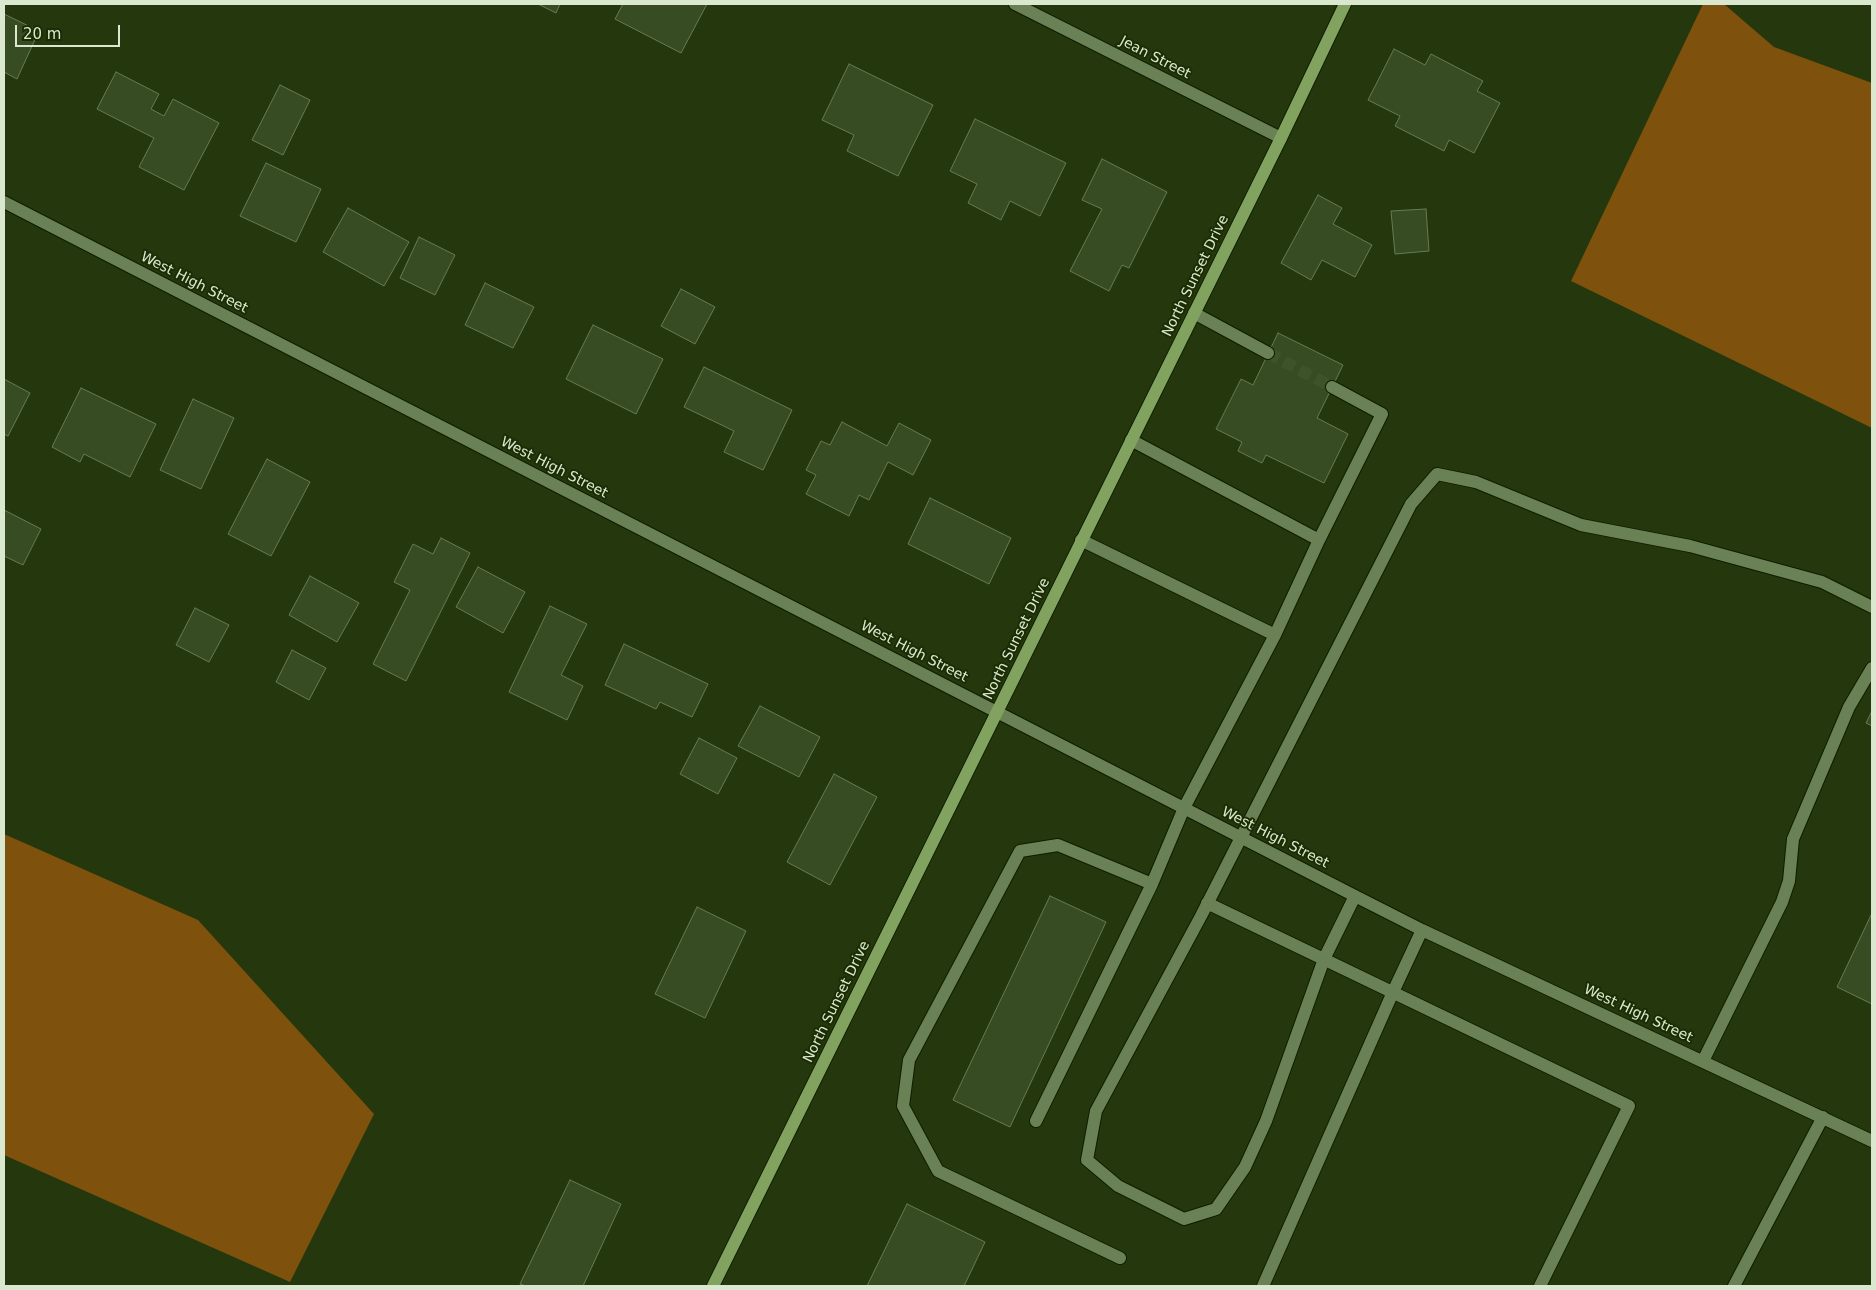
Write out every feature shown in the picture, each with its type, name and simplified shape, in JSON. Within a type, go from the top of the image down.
[{"type":"main road","name":"North Sunset Drive","points":[[713,1286],[1281,138],[1344,4]]},
{"type":"street","name":"Jean Street","points":[[1015,4],[1281,138]]},
{"type":"street","name":"West High Street","points":[[4,202],[1422,930],[1872,1141]]},
{"type":"street","points":[[1194,313],[1268,353]]},
{"type":"street","points":[[1036,1121],[1152,884],[1184,808],[1275,636],[1319,540],[1382,414],[1332,387]]},
{"type":"street","points":[[1131,440],[1319,540]]},
{"type":"street","points":[[1355,896],[1324,959],[1266,1121],[1245,1167],[1216,1209],[1184,1219],[1118,1186],[1088,1160],[1096,1110],[1207,903],[1411,504],[1437,474],[1476,482],[1581,525],[1690,546],[1822,582],[1872,607]]},
{"type":"street","points":[[1081,540],[1275,636]]},
{"type":"street","points":[[1703,1061],[1782,902],[1789,881],[1793,839],[1849,707],[1872,668]]},
{"type":"street","points":[[1120,1258],[938,1171],[903,1106],[910,1060],[1020,851],[1058,845],[1152,884]]},
{"type":"street","points":[[1207,903],[1629,1106],[1540,1286]]},
{"type":"street","points":[[1263,1286],[1392,992],[1422,930]]},
{"type":"street","points":[[1734,1286],[1823,1117]]},
{"type":"shaded area","points":[[1703,4],[1724,4],[1774,47],[1872,83],[1872,428],[1571,281]]},
{"type":"shaded area","points":[[4,834],[198,920],[374,1114],[290,1282],[4,1155]]},
{"type":"building","points":[[538,4],[560,4],[556,13]]},
{"type":"building","points":[[623,4],[707,4],[681,53],[615,19]]},
{"type":"building","points":[[4,14],[39,31],[17,79],[4,72]]},
{"type":"building","points":[[1394,49],[1425,65],[1431,54],[1483,81],[1477,91],[1500,103],[1474,153],[1449,140],[1444,151],[1395,126],[1400,116],[1368,100]]},
{"type":"building","points":[[849,64],[933,105],[898,176],[847,151],[854,135],[822,120]]},
{"type":"building","points":[[116,72],[159,94],[151,109],[164,116],[173,99],[219,123],[184,190],[139,167],[154,138],[97,109]]},
{"type":"building","points":[[280,85],[310,100],[283,155],[252,140]]},
{"type":"building","points":[[975,119],[1066,163],[1040,216],[1010,201],[1001,220],[968,203],[977,184],[950,171]]},
{"type":"building","points":[[1102,159],[1167,192],[1129,268],[1122,265],[1109,291],[1070,271],[1102,209],[1082,200]]},
{"type":"building","points":[[266,163],[321,189],[296,242],[240,216]]},
{"type":"building","points":[[1318,195],[1342,208],[1333,224],[1372,245],[1355,277],[1322,260],[1311,280],[1281,263]]},
{"type":"building","points":[[348,208],[409,242],[384,286],[323,252]]},
{"type":"building","points":[[1426,209],[1429,251],[1395,254],[1391,211]]},
{"type":"building","points":[[419,237],[455,255],[435,295],[400,278]]},
{"type":"building","points":[[485,283],[534,307],[513,348],[465,325]]},
{"type":"building","points":[[681,289],[715,307],[695,344],[661,326]]},
{"type":"building","points":[[593,325],[663,359],[636,414],[566,379]]},
{"type":"building","points":[[1278,333],[1343,365],[1317,418],[1348,434],[1324,483],[1266,455],[1262,463],[1238,451],[1242,442],[1216,429],[1241,379],[1253,385]]},
{"type":"building","points":[[704,367],[792,410],[763,470],[724,452],[734,431],[684,407]]},
{"type":"building","points":[[4,379],[30,393],[8,436],[4,434]]},
{"type":"building","points":[[81,388],[156,424],[130,477],[84,454],[80,462],[52,447]]},
{"type":"building","points":[[193,399],[234,418],[201,489],[160,470]]},
{"type":"building","points":[[842,422],[887,446],[899,423],[931,440],[913,475],[888,462],[869,500],[859,495],[849,516],[806,494],[816,475],[806,470],[821,441],[830,445]]},
{"type":"building","points":[[267,459],[310,482],[271,556],[228,534]]},
{"type":"building","points":[[930,498],[1011,538],[989,584],[908,544]]},
{"type":"building","points":[[4,510],[41,529],[23,565],[4,556]]},
{"type":"building","points":[[441,538],[470,553],[406,681],[373,664],[410,590],[394,582],[413,544],[433,554]]},
{"type":"building","points":[[478,567],[525,592],[503,633],[456,607]]},
{"type":"building","points":[[310,576],[359,603],[337,642],[289,615]]},
{"type":"building","points":[[550,606],[587,624],[561,675],[583,686],[567,720],[509,692]]},
{"type":"building","points":[[195,608],[229,625],[209,662],[176,645]]},
{"type":"building","points":[[624,644],[708,684],[692,717],[660,702],[656,709],[605,685]]},
{"type":"building","points":[[292,650],[326,668],[309,700],[276,682]]},
{"type":"building","points":[[760,706],[820,737],[799,777],[738,746]]},
{"type":"building","points":[[1872,711],[1872,726],[1866,723]]},
{"type":"building","points":[[699,738],[737,758],[718,794],[680,774]]},
{"type":"building","points":[[834,774],[877,797],[830,885],[787,862]]},
{"type":"building","points":[[1050,896],[1106,922],[1010,1127],[953,1100]]},
{"type":"building","points":[[697,907],[746,931],[705,1018],[655,994]]},
{"type":"building","points":[[1872,913],[1872,1004],[1837,987]]},
{"type":"building","points":[[570,1180],[621,1204],[583,1286],[526,1286],[520,1284]]},
{"type":"building","points":[[907,1204],[985,1242],[964,1286],[867,1286]]},
{"type":"tunnel","points":[[1268,353],[1332,387]]}]
